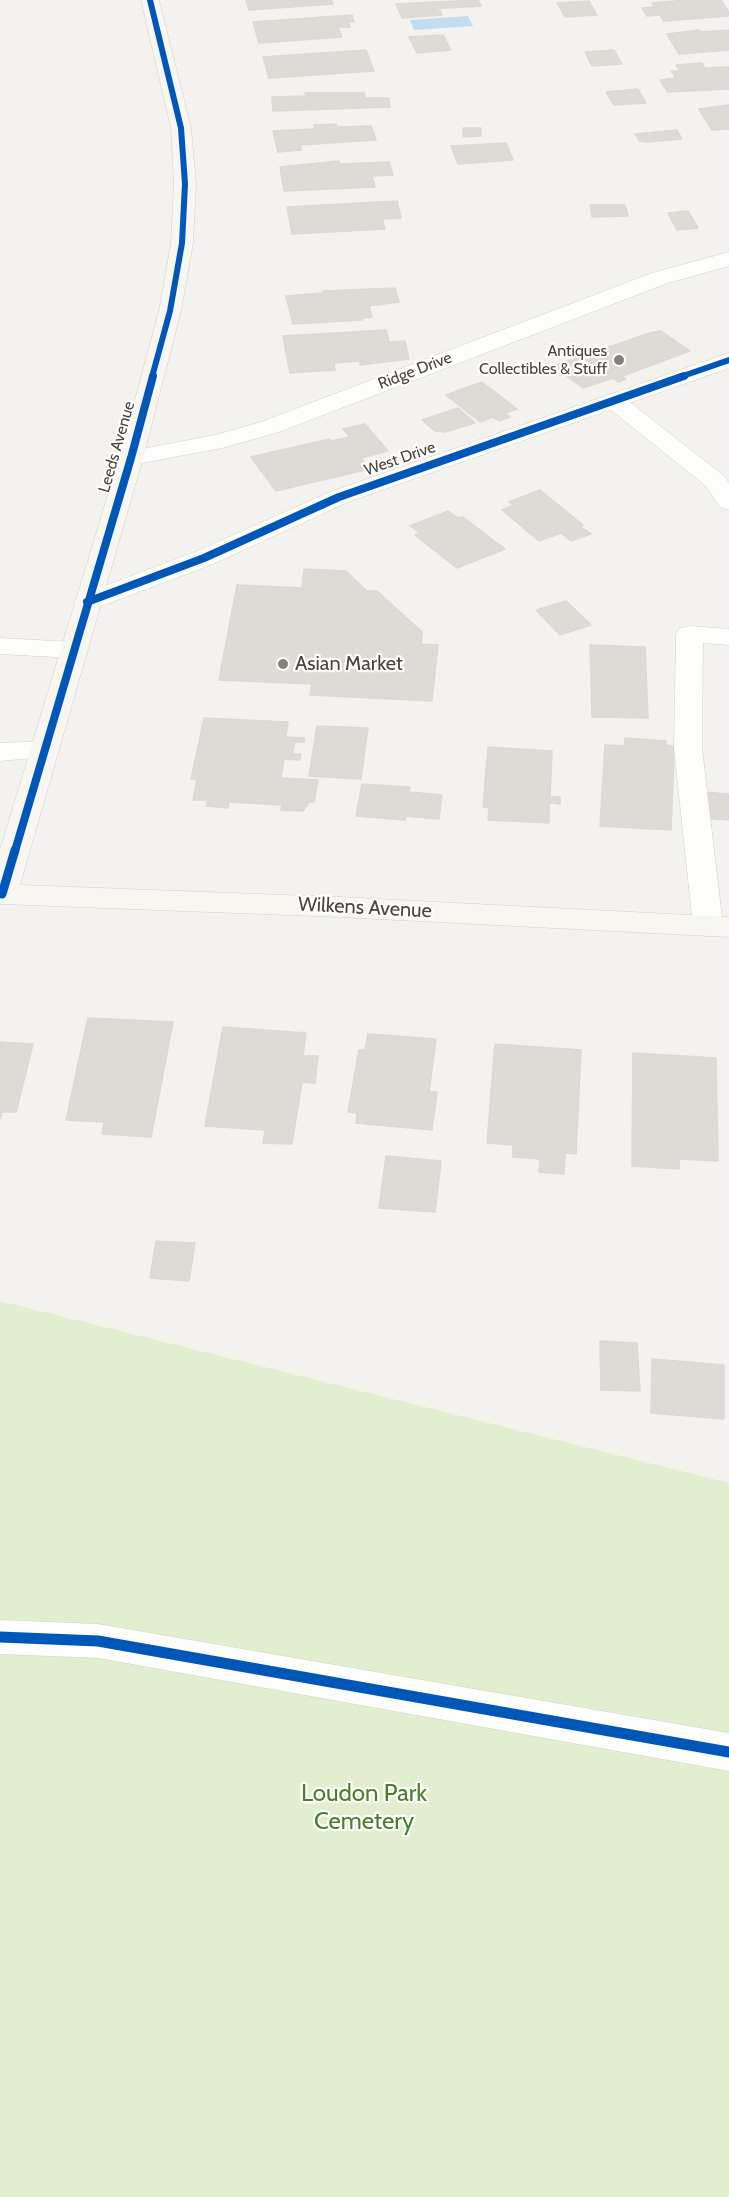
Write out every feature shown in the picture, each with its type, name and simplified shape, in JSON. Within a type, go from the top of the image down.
[{"type":"street","name":"Leeds Avenue","points":[[1,894],[131,458],[170,311],[182,243],[185,184],[181,128],[150,0]]},
{"type":"street","name":"Ridge Drive","points":[[131,458],[212,443],[270,426],[660,278],[729,259]]},
{"type":"street","name":"West Drive","points":[[87,603],[204,558],[339,497],[729,360]]},
{"type":"street","points":[[614,400],[715,481],[729,502]]},
{"type":"street","points":[[718,926],[688,748],[690,634],[729,637]]},
{"type":"street","points":[[0,646],[74,650]]},
{"type":"street","points":[[0,752],[45,750]]},
{"type":"street","name":"Wilkens Avenue","points":[[1,894],[339,907],[718,926]]},
{"type":"street","points":[[0,1637],[98,1641],[729,1752]]},
{"type":"green space","name":"Loudon Park Cemetery","points":[[0,1301],[729,1483],[729,2197],[0,2197]]},
{"type":"water","points":[[468,16],[473,26],[414,30],[410,20]]},
{"type":"building","points":[[246,0],[331,0],[333,4],[249,10]]},
{"type":"building","points":[[478,0],[481,6],[431,9],[440,11],[442,15],[402,18],[396,4]]},
{"type":"building","points":[[721,0],[729,16],[664,21],[660,15],[647,16],[642,8],[655,7],[652,3]]},
{"type":"building","points":[[589,1],[597,15],[565,17],[557,3]]},
{"type":"building","points":[[352,15],[354,22],[348,22],[350,27],[338,27],[342,37],[259,43],[253,22]]},
{"type":"building","points":[[699,30],[701,32],[729,30],[729,50],[679,54],[667,34]]},
{"type":"building","points":[[443,35],[451,50],[417,53],[409,37]]},
{"type":"building","points":[[366,50],[374,71],[269,78],[263,57]]},
{"type":"building","points":[[614,50],[622,64],[592,66],[585,52]]},
{"type":"building","points":[[702,63],[705,68],[729,67],[729,89],[668,92],[660,80],[676,78],[671,71],[680,71],[676,65]]},
{"type":"building","points":[[638,89],[646,103],[614,105],[606,92]]},
{"type":"building","points":[[305,93],[364,93],[365,98],[389,98],[390,107],[273,111],[272,97],[306,96]]},
{"type":"building","points":[[729,105],[729,129],[712,130],[699,109]]},
{"type":"building","points":[[336,124],[337,127],[371,126],[376,140],[300,145],[301,150],[278,152],[273,131],[315,129],[314,125]]},
{"type":"building","points":[[463,128],[481,128],[481,136],[463,137]]},
{"type":"building","points":[[677,130],[682,139],[647,142],[639,141],[635,134]]},
{"type":"building","points":[[506,143],[513,160],[458,164],[451,146]]},
{"type":"building","points":[[339,161],[340,164],[389,162],[393,175],[372,176],[375,187],[284,191],[280,167]]},
{"type":"building","points":[[397,201],[401,218],[382,219],[385,229],[292,234],[287,207]]},
{"type":"building","points":[[590,205],[625,205],[628,216],[592,217]]},
{"type":"building","points":[[688,211],[698,228],[677,230],[668,213]]},
{"type":"building","points":[[395,288],[399,302],[369,306],[372,317],[362,318],[362,320],[293,324],[286,296],[323,293],[323,291]]},
{"type":"building","points":[[386,330],[389,342],[405,341],[409,359],[360,365],[360,361],[334,363],[335,370],[290,373],[283,336]]},
{"type":"building","name":"Antiques Collectibles & Stuff","points":[[661,331],[690,351],[622,376],[626,379],[618,382],[613,378],[583,388],[553,366],[653,332]]},
{"type":"building","points":[[482,382],[517,409],[505,413],[510,417],[499,421],[493,417],[480,422],[446,395]]},
{"type":"building","points":[[458,408],[475,423],[445,432],[435,431],[422,420]]},
{"type":"building","points":[[365,424],[388,451],[361,458],[368,467],[362,468],[365,470],[276,491],[251,457],[330,439],[332,441],[350,437],[343,429]]},
{"type":"building","points":[[540,490],[591,534],[571,541],[561,533],[539,541],[502,510],[514,505],[509,502]]},
{"type":"building","points":[[448,511],[458,518],[463,517],[505,549],[457,568],[415,535],[420,533],[410,526]]},
{"type":"building","points":[[304,569],[346,571],[367,591],[377,591],[422,632],[421,644],[438,645],[432,701],[310,695],[312,684],[219,680],[237,585],[302,588]]},
{"type":"building","points":[[566,601],[591,625],[560,635],[536,610]]},
{"type":"building","points":[[590,645],[645,647],[648,718],[592,717]]},
{"type":"building","points":[[204,718],[288,722],[286,737],[304,738],[304,742],[295,742],[292,754],[301,754],[300,760],[284,759],[281,778],[318,780],[314,802],[309,802],[303,811],[281,810],[282,805],[229,802],[228,808],[206,806],[207,800],[193,800],[197,779],[191,779]]},
{"type":"building","points":[[317,726],[368,728],[361,779],[309,776]]},
{"type":"building","points":[[625,738],[666,741],[666,745],[680,748],[679,756],[674,756],[671,830],[600,826],[605,745],[624,746]]},
{"type":"building","points":[[488,747],[552,751],[550,797],[560,797],[560,804],[549,803],[549,823],[488,820],[489,807],[483,807]]},
{"type":"building","points":[[362,784],[410,787],[409,792],[442,795],[439,819],[406,816],[405,820],[356,816]]},
{"type":"building","points":[[702,792],[729,794],[729,820],[702,818]]},
{"type":"building","points":[[88,1018],[173,1022],[151,1137],[102,1134],[104,1122],[66,1120]]},
{"type":"building","points":[[223,1027],[306,1033],[303,1056],[318,1056],[315,1083],[302,1082],[292,1144],[263,1143],[265,1130],[205,1126]]},
{"type":"building","points":[[368,1034],[436,1039],[429,1092],[437,1092],[432,1130],[356,1123],[357,1113],[348,1112],[359,1050],[365,1050]]},
{"type":"building","points":[[0,1042],[33,1044],[16,1112],[2,1112],[0,1119]]},
{"type":"building","points":[[495,1044],[581,1050],[576,1154],[565,1153],[564,1174],[539,1172],[540,1159],[513,1157],[513,1145],[487,1143]]},
{"type":"building","points":[[633,1053],[716,1058],[718,1161],[679,1159],[679,1169],[632,1166]]},
{"type":"building","points":[[386,1156],[441,1161],[435,1212],[379,1208]]},
{"type":"building","points":[[156,1241],[195,1243],[189,1281],[150,1278]]},
{"type":"building","points":[[600,1341],[637,1343],[640,1391],[601,1390]]},
{"type":"building","points":[[652,1359],[724,1365],[724,1419],[651,1413]]},
{"type":"cycle path","points":[[2,894],[131,458],[170,311],[182,243],[185,184],[181,128],[150,0]]},
{"type":"cycle path","points":[[87,602],[204,558],[339,497],[729,360]]},
{"type":"cycle path","points":[[0,1637],[98,1641],[729,1752]]},
{"type":"place","name":"Antiques Collectibles & Stuff","points":[[619,360]]},
{"type":"place","name":"Asian Market","points":[[283,664]]}]
